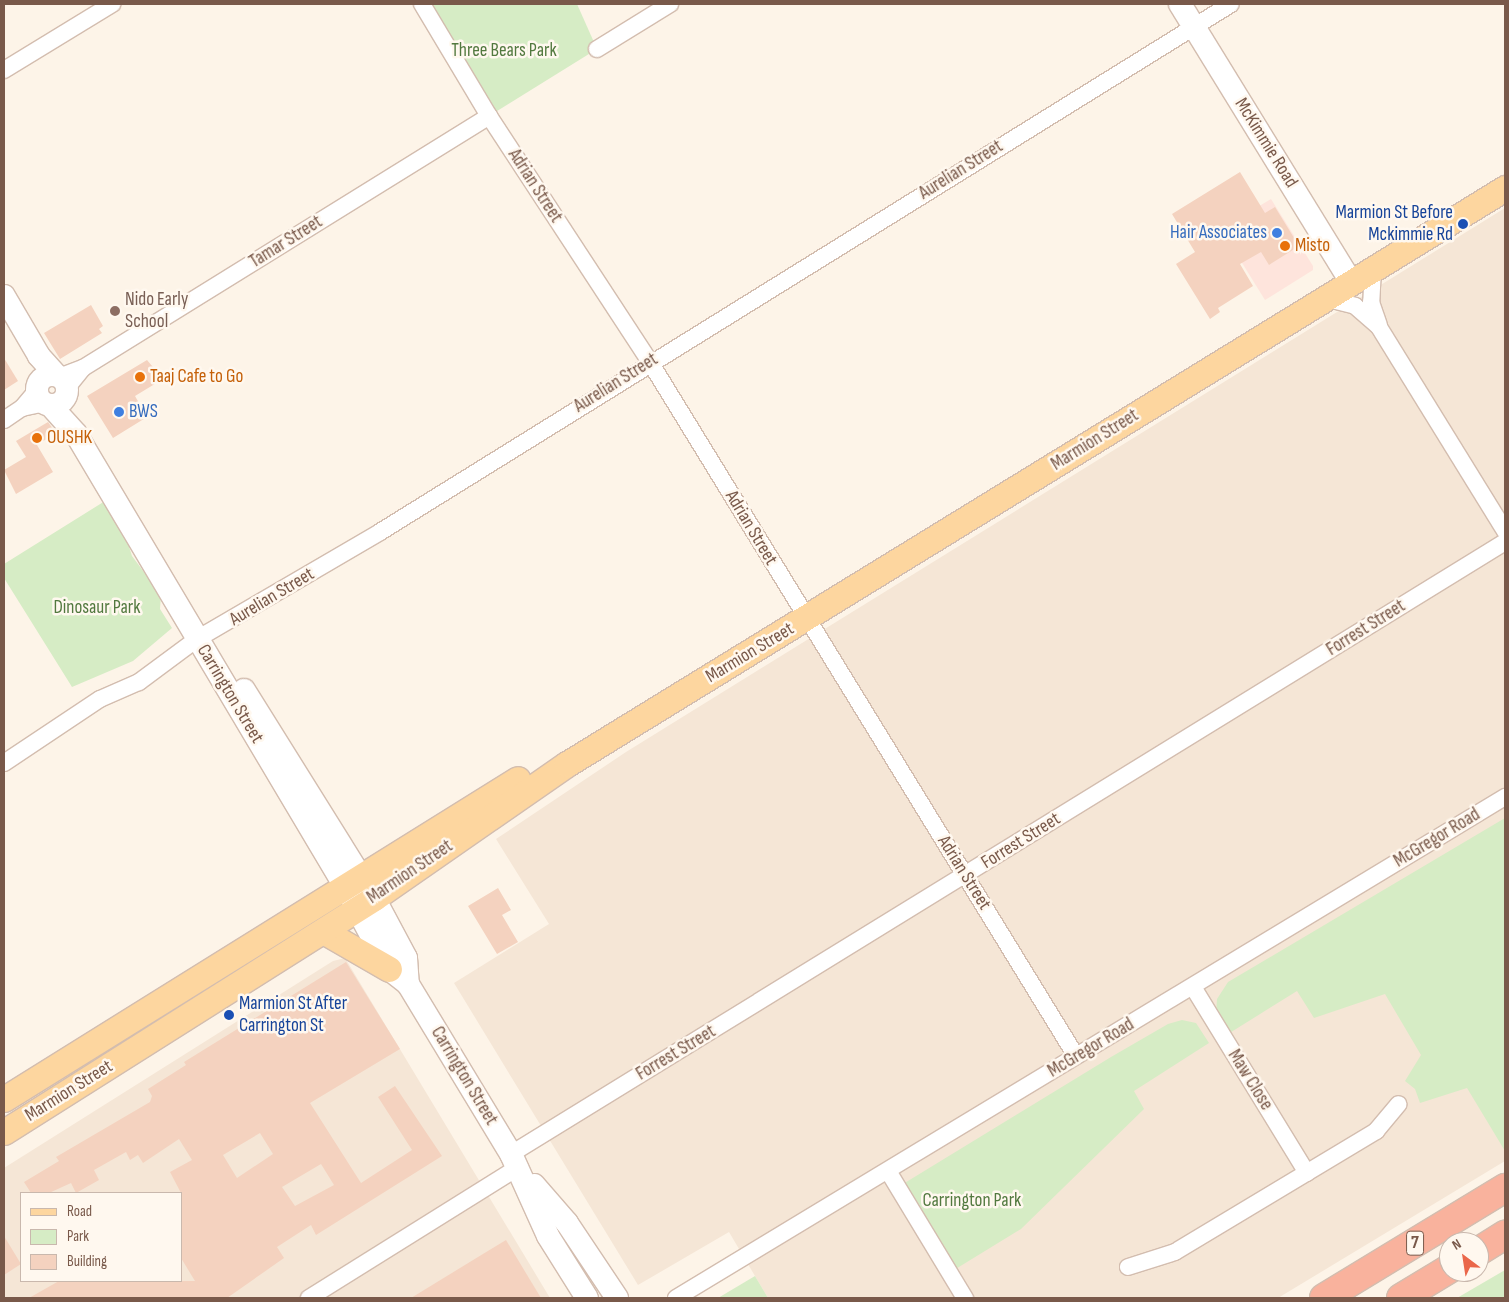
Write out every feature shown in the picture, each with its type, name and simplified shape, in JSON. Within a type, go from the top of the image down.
[{"type":"highway","name":"7","points":[[1324,1298],[1505,1188]]},
{"type":"highway","points":[[1489,1245],[1505,1235]]},
{"type":"highway","name":"7","points":[[1401,1298],[1439,1275]]},
{"type":"main road","name":"McKimmie Road","points":[[1180,4],[1348,276]]},
{"type":"main road","name":"Marmion Street","points":[[4,1099],[360,893],[567,764],[803,612],[1348,276],[1505,170]]},
{"type":"main road","name":"Marmion Street","points":[[803,612],[1324,298],[1348,276],[1373,269],[1505,188]]},
{"type":"main road","name":"Carrington Street","points":[[4,296],[40,356],[52,390]]},
{"type":"main road","name":"Carrington Street","points":[[4,318],[52,390],[360,893],[406,958],[408,984]]},
{"type":"main road","name":"Marmion Street","points":[[4,1132],[323,930],[360,893]]},
{"type":"main road","name":"Carrington Street","points":[[360,893],[389,969],[408,984],[515,1161],[548,1236],[587,1298]]},
{"type":"main road","points":[[323,930],[389,969]]},
{"type":"main road","name":"Carrington Street","points":[[515,1161],[566,1223],[616,1298]]},
{"type":"street","points":[[4,70],[112,4]]},
{"type":"street","name":"Adrian Street","points":[[422,4],[489,116],[650,362],[1076,1056]]},
{"type":"street","points":[[597,49],[670,4]]},
{"type":"street","name":"Aurelian Street","points":[[4,764],[100,699],[139,682],[204,637],[1231,4]]},
{"type":"street","name":"Tamar Street","points":[[4,420],[83,368],[489,116]]},
{"type":"street","points":[[1373,269],[1371,302],[1379,327],[1505,531]]},
{"type":"street","points":[[1324,298],[1355,306],[1379,327]]},
{"type":"street","name":"Forrest Street","points":[[309,1298],[515,1161],[966,875],[1505,542]]},
{"type":"street","name":"McGregor Road","points":[[676,1298],[1505,797]]},
{"type":"street","name":"Maw Close","points":[[1193,987],[1307,1173]]},
{"type":"street","points":[[1128,1267],[1174,1252],[1307,1173],[1376,1131],[1399,1104]]},
{"type":"street","points":[[888,1171],[965,1298]]},
{"type":"shaded area","points":[[1271,199],[1313,266],[1313,270],[1265,300],[1221,229]]},
{"type":"shaded area","points":[[1505,208],[1505,1161],[1278,1298],[768,1298],[729,1232],[638,1285],[454,983],[549,924],[496,839],[626,752]]},
{"type":"shaded area","points":[[345,958],[550,1298],[4,1298],[4,1168],[333,961]]},
{"type":"green space","name":"Three Bears Park","points":[[422,4],[577,4],[597,49],[489,116]]},
{"type":"green space","name":"Dinosaur Park","points":[[105,501],[125,534],[132,556],[161,595],[160,609],[172,628],[133,661],[72,687],[4,578],[4,564]]},
{"type":"green space","points":[[1505,818],[1505,1151],[1467,1088],[1420,1103],[1415,1089],[1405,1081],[1421,1055],[1385,994],[1314,1018],[1297,991],[1228,1034],[1216,1014],[1217,999],[1228,982]]},
{"type":"green space","name":"Carrington Park","points":[[1182,1020],[1196,1023],[1209,1043],[1134,1091],[1144,1109],[1021,1229],[954,1270],[903,1184],[1111,1057],[1168,1024]]},
{"type":"green space","points":[[1505,1270],[1505,1298],[1457,1298],[1484,1282],[1489,1282],[1489,1279]]},
{"type":"green space","points":[[755,1276],[768,1298],[718,1298]]},
{"type":"building","points":[[1240,172],[1265,213],[1275,207],[1299,246],[1269,265],[1261,252],[1240,264],[1253,286],[1218,308],[1220,312],[1210,319],[1176,264],[1195,252],[1172,214]]},
{"type":"building","points":[[91,305],[103,326],[99,329],[102,333],[60,359],[44,333]]},
{"type":"building","points":[[4,358],[18,381],[4,390]]},
{"type":"building","points":[[147,360],[163,379],[135,396],[147,417],[113,438],[87,396]]},
{"type":"building","points":[[48,422],[56,433],[37,445],[53,472],[16,494],[4,470],[26,457],[16,441]]},
{"type":"building","points":[[498,888],[511,910],[502,915],[518,942],[497,954],[468,906]]},
{"type":"building","points":[[346,962],[400,1049],[310,1103],[361,1183],[412,1150],[378,1097],[395,1086],[442,1156],[316,1235],[311,1225],[277,1247],[284,1258],[227,1298],[29,1298],[57,1282],[195,1281],[182,1260],[182,1192],[170,1172],[192,1160],[179,1139],[143,1163],[138,1155],[130,1160],[126,1152],[94,1170],[99,1180],[78,1192],[76,1192],[71,1183],[51,1192],[30,1192],[24,1182],[59,1161],[56,1157],[150,1102],[152,1096],[148,1089],[186,1065],[184,1062]],"holes":[[[260,1133],[273,1154],[237,1178],[223,1155]],[[321,1164],[334,1185],[295,1206],[282,1187]]]},
{"type":"building","points":[[4,1236],[20,1265],[4,1275]]},
{"type":"building","points":[[506,1240],[541,1298],[411,1298],[478,1257]]},
{"type":"place","name":"Marmion St Before Mckimmie Rd","points":[[1463,224]]},
{"type":"place","name":"Hair Associates","points":[[1277,233]]},
{"type":"place","name":"Misto","points":[[1285,246]]},
{"type":"place","name":"Nido Early School","points":[[115,311]]},
{"type":"place","name":"Taaj Cafe to Go","points":[[140,377]]},
{"type":"place","name":"BWS","points":[[119,412]]},
{"type":"place","name":"OUSHK","points":[[37,438]]},
{"type":"place","name":"Marmion St After Carrington St","points":[[229,1015]]}]
